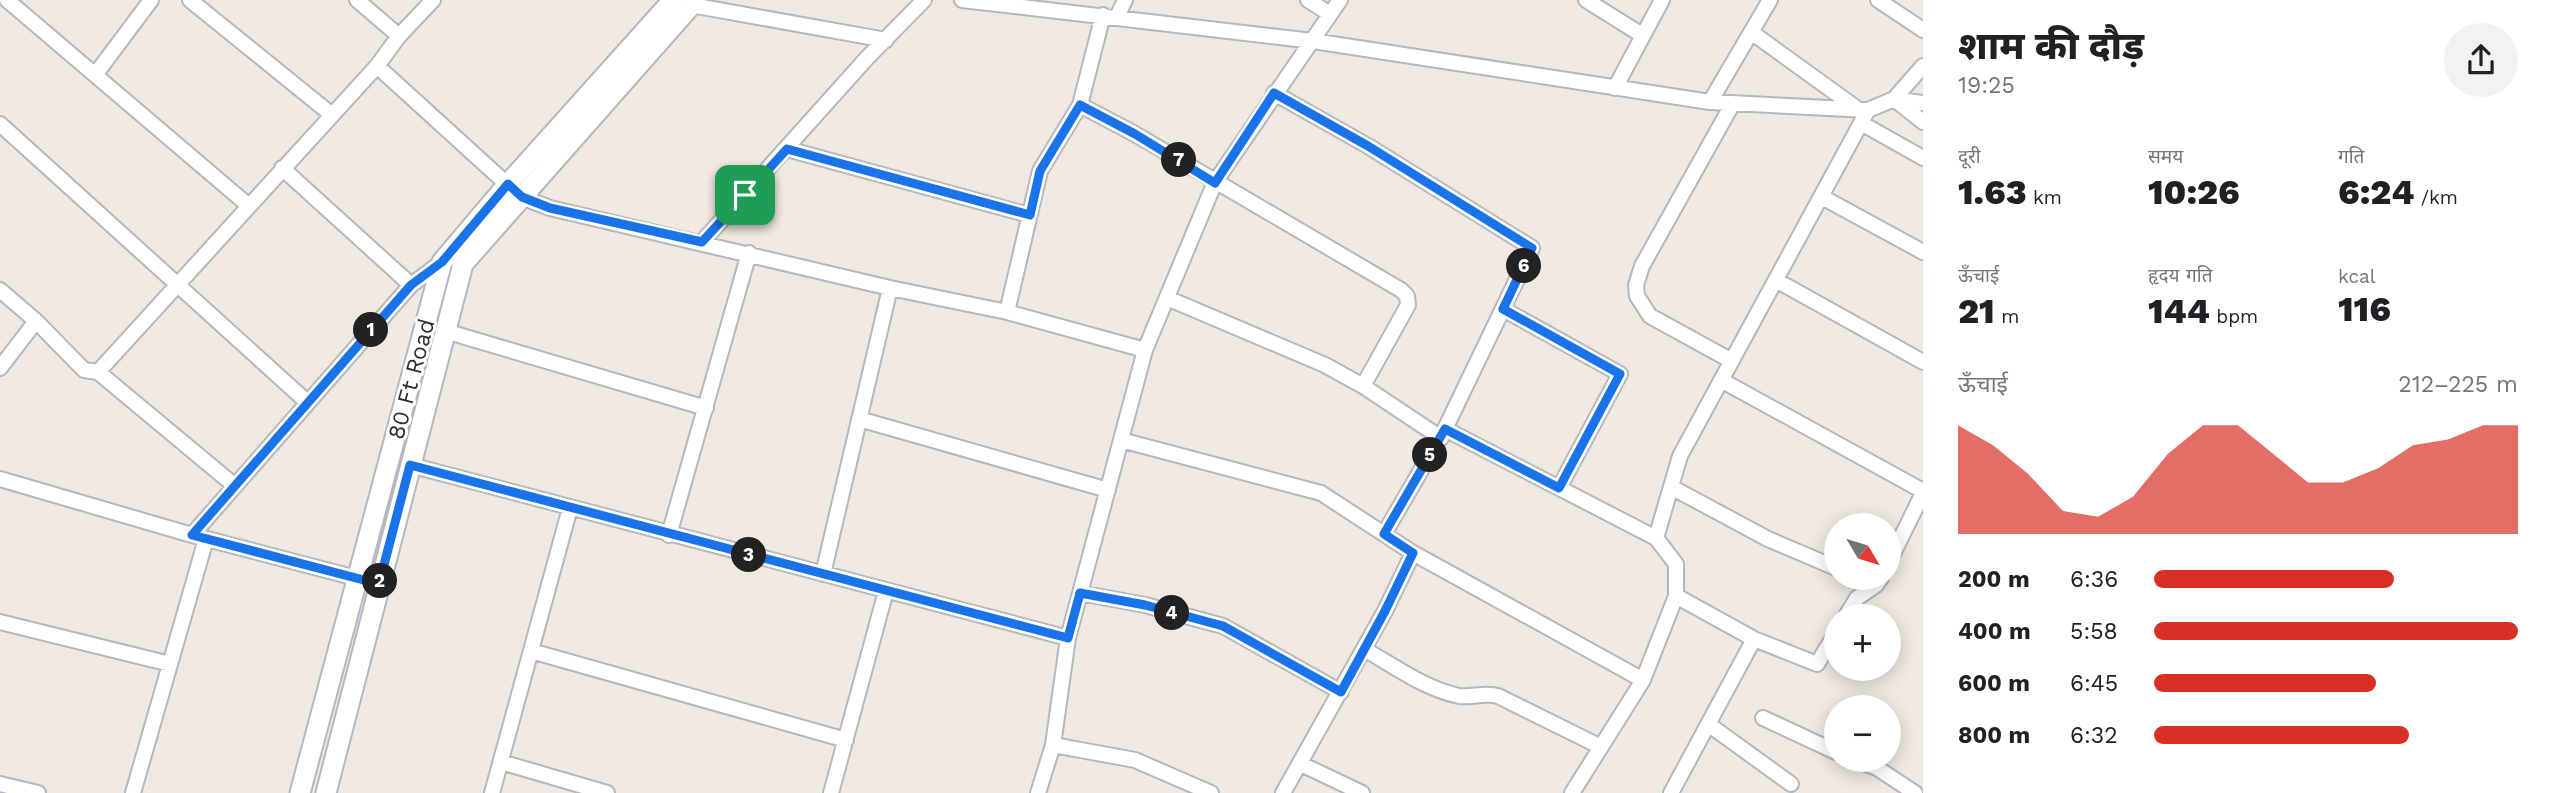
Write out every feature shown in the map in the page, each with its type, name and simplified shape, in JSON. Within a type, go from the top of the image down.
[{"type":"main road","name":"80 Ft Road","points":[[300,793],[442,262],[515,190],[687,2]]},
{"type":"main road","name":"80 Ft Road","points":[[326,793],[463,264],[515,190]]},
{"type":"street","points":[[6,0],[249,206]]},
{"type":"street","points":[[95,75],[151,0]]},
{"type":"street","points":[[190,0],[332,115]]},
{"type":"street","points":[[357,0],[399,36]]},
{"type":"street","points":[[98,372],[433,0]]},
{"type":"street","points":[[702,242],[924,0]]},
{"type":"street","points":[[962,0],[1313,41],[1710,102],[1863,114],[1894,99],[1923,66]]},
{"type":"street","points":[[1007,312],[1040,171],[1080,105],[1110,16],[1125,0]]},
{"type":"street","points":[[1308,0],[1330,14]]},
{"type":"street","points":[[1038,793],[1053,745],[1068,638],[1145,350],[1215,183],[1340,0]]},
{"type":"street","points":[[1586,0],[1642,35]]},
{"type":"street","points":[[1615,88],[1661,0]]},
{"type":"street","points":[[1710,102],[1770,0]]},
{"type":"street","points":[[1878,0],[1923,30]]},
{"type":"street","points":[[687,2],[886,40]]},
{"type":"street","points":[[1751,32],[1923,158]]},
{"type":"street","points":[[377,65],[515,190],[550,208],[890,288],[1007,312],[1145,350]]},
{"type":"street","points":[[1274,93],[1368,146],[1532,248],[1443,433],[1384,534]]},
{"type":"street","points":[[1894,99],[1923,103]]},
{"type":"street","points":[[1894,99],[1923,122]]},
{"type":"street","points":[[1732,361],[1650,316],[1637,296],[1636,285],[1642,266],[1733,103]]},
{"type":"street","points":[[1080,105],[1135,134],[1401,290],[1407,296],[1408,305],[1363,386]]},
{"type":"street","points":[[1656,538],[1680,456],[1822,197],[1863,114]]},
{"type":"street","points":[[0,124],[307,402]]},
{"type":"street","points":[[787,149],[1030,215]]},
{"type":"street","points":[[282,168],[411,285]]},
{"type":"street","points":[[1822,197],[1923,252]]},
{"type":"street","points":[[669,534],[749,253]]},
{"type":"street","points":[[133,793],[170,664],[199,537],[235,486],[307,402],[411,285],[442,262]]},
{"type":"street","points":[[1776,281],[1923,362]]},
{"type":"street","points":[[823,575],[890,288]]},
{"type":"street","points":[[0,290],[36,321],[84,370],[98,372],[235,486]]},
{"type":"street","points":[[1167,298],[1325,365],[1443,433],[1656,538],[1676,564],[1676,596],[1643,680],[1572,793]]},
{"type":"street","points":[[1503,309],[1620,374],[1559,488]]},
{"type":"street","points":[[0,368],[36,321]]},
{"type":"street","points":[[445,331],[706,408]]},
{"type":"street","points":[[1721,380],[1923,492],[1901,537]]},
{"type":"street","points":[[859,419],[1108,490]]},
{"type":"street","points":[[1121,440],[1321,493],[1413,553],[1643,680]]},
{"type":"street","points":[[410,465],[1068,638]]},
{"type":"street","points":[[0,479],[199,537],[379,584]]},
{"type":"street","points":[[1671,486],[1768,539],[1824,563]]},
{"type":"street","points":[[492,793],[570,508]]},
{"type":"street","points":[[1283,793],[1341,692],[1413,553]]},
{"type":"street","points":[[1853,604],[1867,590]]},
{"type":"street","points":[[831,793],[886,591]]},
{"type":"street","points":[[1080,593],[1145,605],[1223,626],[1341,692]]},
{"type":"street","points":[[1676,596],[1754,639],[1817,664],[1824,653]]},
{"type":"street","points":[[0,622],[170,664]]},
{"type":"street","points":[[1671,793],[1754,639]]},
{"type":"street","points":[[1364,649],[1424,683],[1462,696],[1489,693],[1498,696],[1601,747]]},
{"type":"street","points":[[531,650],[845,740]]},
{"type":"street","points":[[1763,718],[1824,746]]},
{"type":"street","points":[[1708,724],[1791,784]]},
{"type":"street","points":[[1053,745],[1135,760],[1211,793]]},
{"type":"street","points":[[501,762],[607,793]]},
{"type":"street","points":[[1301,764],[1362,793]]},
{"type":"street","points":[[1883,772],[1915,793]]},
{"type":"street","points":[[0,784],[38,793]]},
{"type":"route","points":[[1274,93],[1368,146],[1532,248],[1503,309],[1620,374],[1559,488],[1445,429],[1384,534],[1413,553],[1341,692],[1223,626],[1145,605],[1080,593],[1068,638],[410,465],[379,584],[192,535],[411,285],[442,262],[508,184],[522,197],[550,208],[702,242],[745,195],[787,149],[1030,215],[1040,171],[1080,105],[1135,134],[1215,183],[1274,93]]}]
